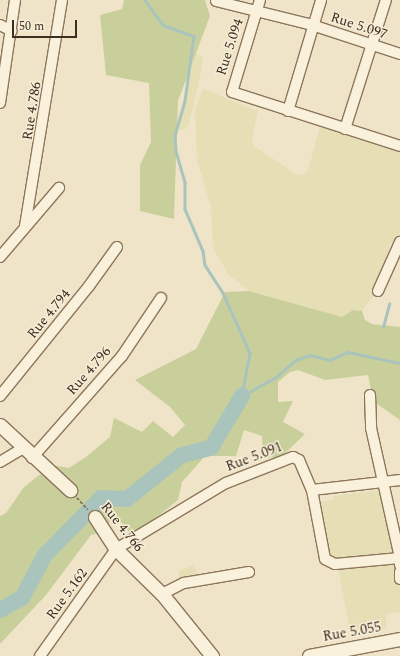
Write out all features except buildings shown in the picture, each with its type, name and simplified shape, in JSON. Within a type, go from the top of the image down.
[{"type":"street","points":[[0,103],[12,31],[15,0]]},
{"type":"street","name":"Rue 4.786","points":[[25,226],[62,0]]},
{"type":"street","points":[[321,0],[312,25],[288,111],[400,146]]},
{"type":"street","points":[[345,129],[374,45],[386,0]]},
{"type":"street","name":"Rue 5.097","points":[[216,1],[259,5],[312,25],[400,54]]},
{"type":"street","name":"Rue 5.094","points":[[259,5],[232,92],[288,111]]},
{"type":"street","points":[[0,25],[12,31]]},
{"type":"street","points":[[0,257],[59,188]]},
{"type":"street","points":[[378,292],[400,242]]},
{"type":"street","name":"Rue 4.794","points":[[0,396],[90,286],[117,247]]},
{"type":"street","name":"Rue 4.796","points":[[32,458],[122,356],[161,298]]},
{"type":"street","points":[[370,395],[371,428],[400,558],[400,565]]},
{"type":"street","points":[[0,425],[22,449],[70,490]]},
{"type":"street","points":[[0,462],[22,449]]},
{"type":"street","name":"Rue 5.091","points":[[116,549],[206,493],[286,458],[299,460],[312,490]]},
{"type":"street","points":[[400,480],[312,490],[325,559],[335,564],[400,558]]},
{"type":"street","name":"Rue 4.766","points":[[95,517],[116,549],[162,594],[212,656]]},
{"type":"street","name":"Rue 5.162","points":[[40,656],[116,549]]},
{"type":"street","points":[[162,594],[184,583],[249,572]]},
{"type":"street","points":[[400,572],[400,579]]},
{"type":"street","name":"Rue 5.055","points":[[309,656],[400,639]]},
{"type":"path","name":"Rue 4.766","points":[[70,490],[95,517]]},
{"type":"shaded area","points":[[194,54],[203,56],[201,72],[189,124],[186,129],[179,129]]},
{"type":"shaded area","points":[[203,89],[258,111],[252,139],[254,146],[296,174],[303,175],[308,170],[320,127],[400,146],[400,233],[390,245],[374,295],[362,311],[353,310],[342,317],[249,291],[228,274],[213,248],[211,207],[197,160],[195,110]]},
{"type":"shaded area","points":[[379,490],[400,559],[400,612],[386,614],[386,629],[362,630],[349,627],[338,566],[329,564],[320,502],[334,500],[334,496]]},
{"type":"shaded area","points":[[194,564],[199,578],[180,584],[179,571]]},
{"type":"green space","points":[[124,0],[205,0],[210,16],[178,101],[174,219],[140,211],[140,165],[151,142],[149,83],[106,75],[100,15],[122,9]]},
{"type":"green space","points":[[249,291],[342,317],[353,310],[362,311],[365,320],[372,324],[400,327],[400,420],[373,401],[368,375],[325,380],[298,370],[290,372],[278,382],[278,402],[293,401],[283,422],[305,434],[281,457],[263,458],[262,436],[244,430],[236,456],[205,456],[182,482],[178,500],[152,521],[130,533],[121,522],[111,520],[103,532],[91,535],[46,595],[0,644],[0,516],[6,513],[24,487],[52,465],[69,468],[86,457],[110,437],[114,418],[142,432],[153,421],[173,437],[185,425],[170,407],[135,380],[196,349],[225,292]]},
{"type":"waterway","points":[[145,0],[163,25],[194,36],[185,101],[175,136],[176,151],[185,183],[185,209],[203,251],[205,265],[223,293],[250,353],[242,396],[275,378],[296,360],[310,355],[330,360],[348,352],[400,363]]},
{"type":"waterway","points":[[383,327],[389,304]]},
{"type":"waterway","points":[[0,610],[22,598],[45,555],[101,498],[127,499],[182,455],[211,448],[242,396]]}]
